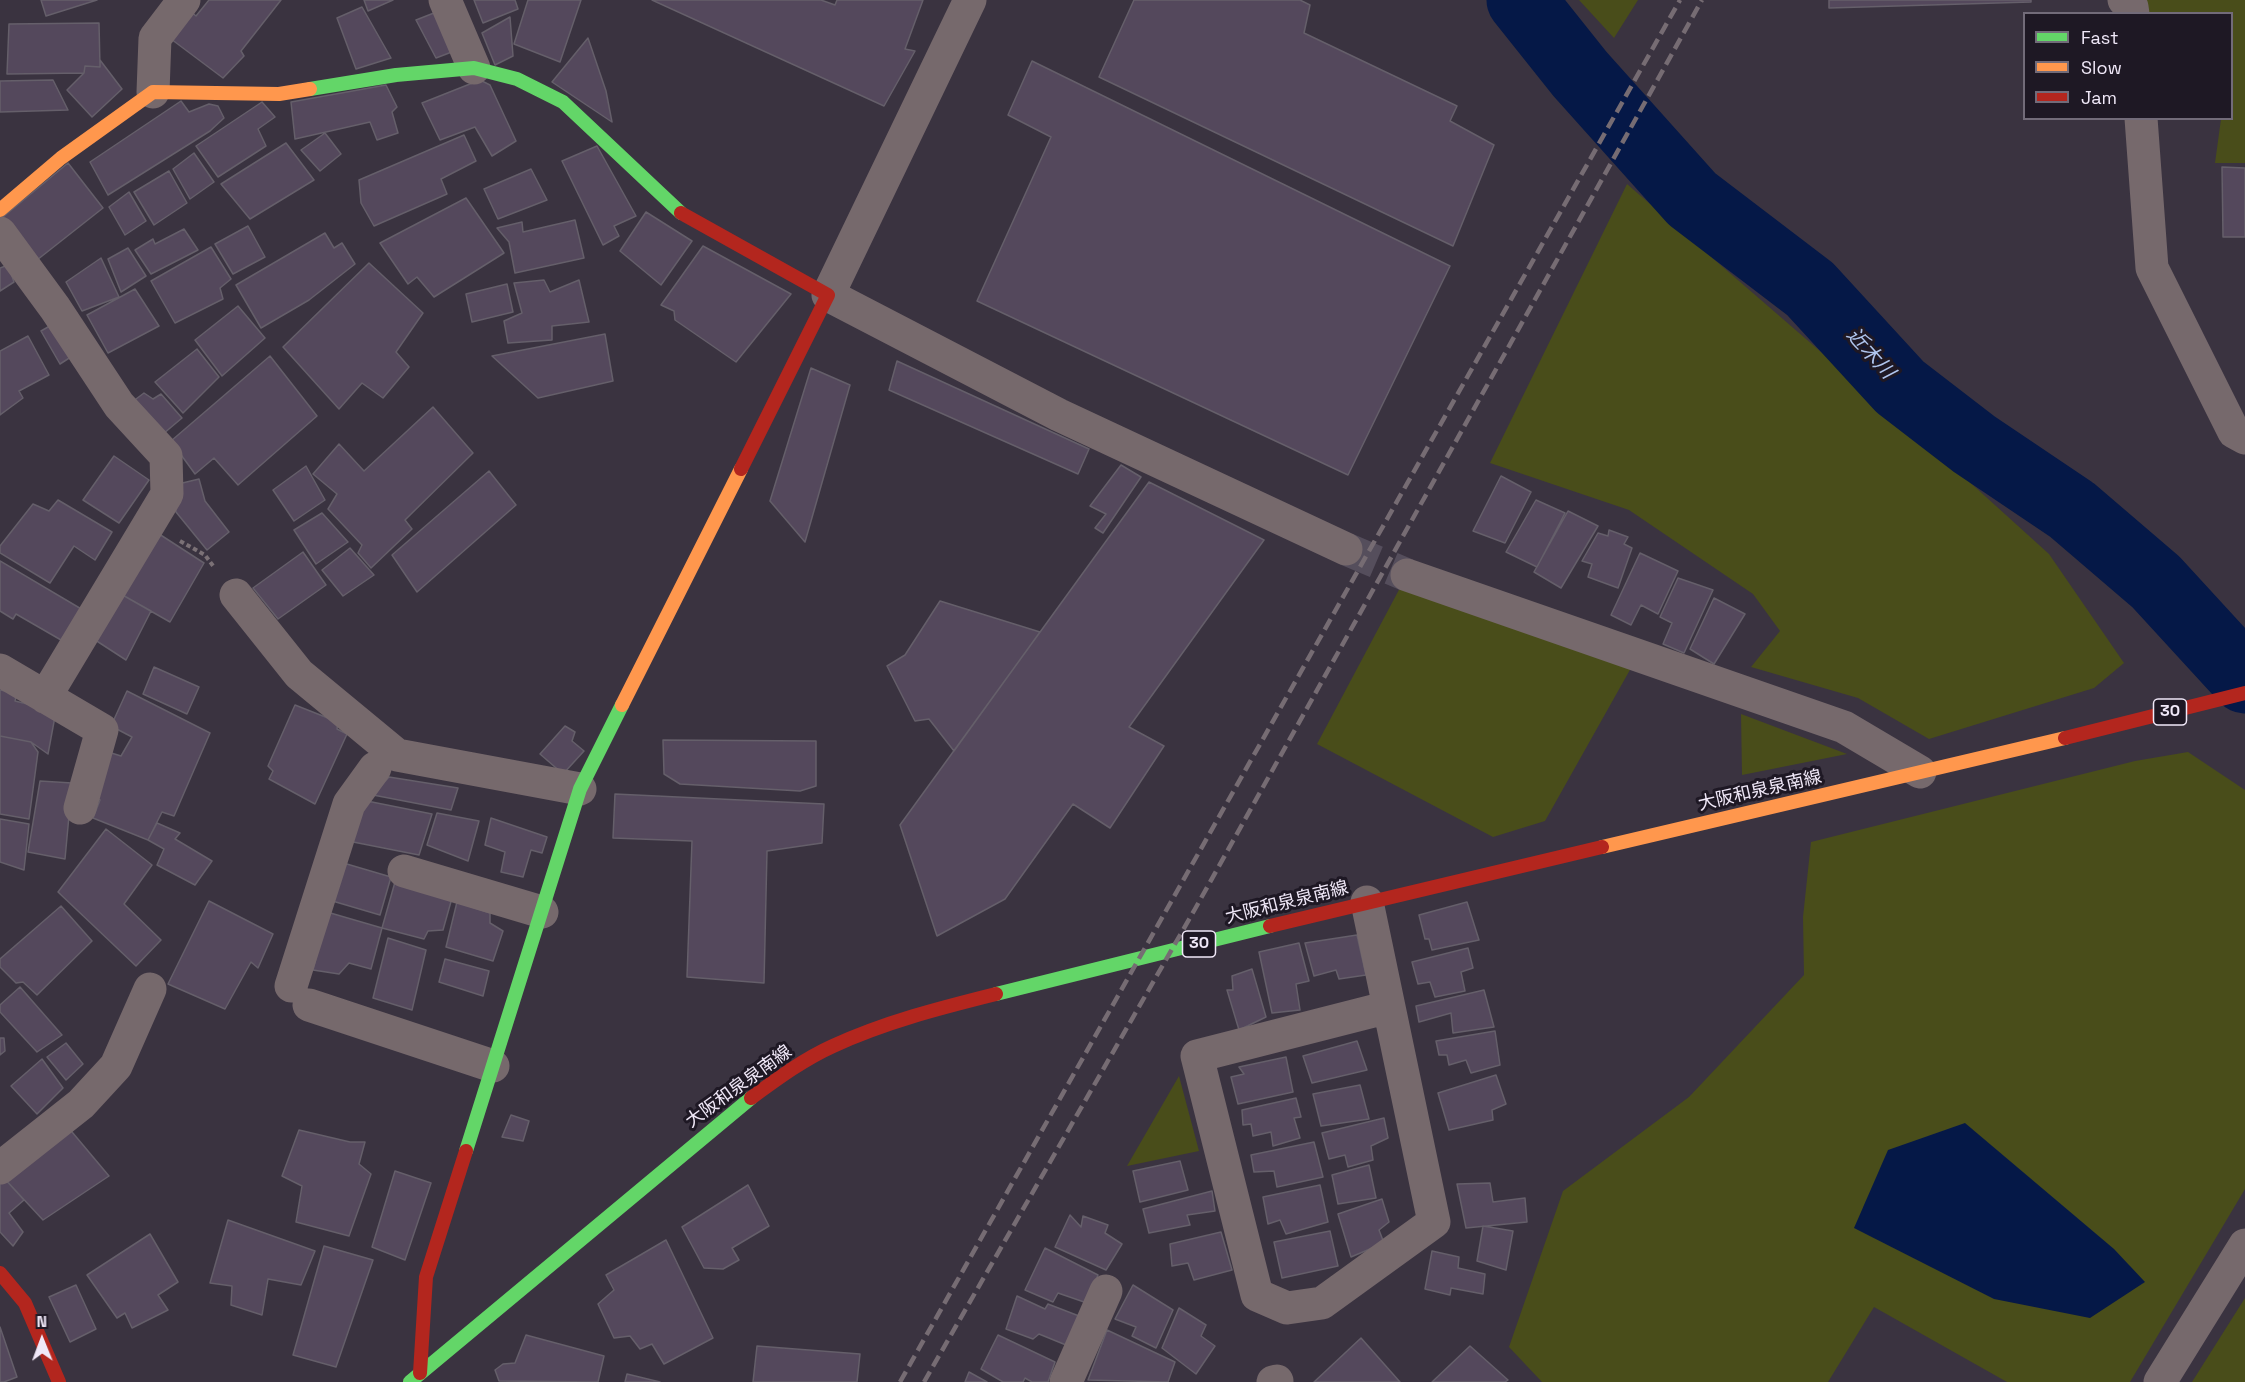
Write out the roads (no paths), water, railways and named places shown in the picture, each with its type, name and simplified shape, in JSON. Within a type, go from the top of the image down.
[{"type":"street","points":[[153,92],[155,38],[184,0]]},
{"type":"street","points":[[445,0],[474,68]]},
{"type":"street","points":[[415,1377],[426,1276],[580,789],[828,295],[970,0]]},
{"type":"street","points":[[2124,0],[2132,7],[2133,12]]},
{"type":"street","points":[[0,210],[61,158],[153,92],[279,94],[396,75],[474,68],[518,79],[563,102],[687,218],[828,295],[1059,415],[1346,549]]},
{"type":"street","points":[[2141,120],[2152,268],[2234,432],[2245,438]]},
{"type":"street","points":[[0,233],[55,308],[119,405],[166,456],[167,494],[45,697]]},
{"type":"street","points":[[1407,575],[1844,727],[1920,772]]},
{"type":"street","points":[[236,595],[299,674],[397,755],[580,789]]},
{"type":"street","points":[[0,670],[102,730],[80,808]]},
{"type":"street","name":"大阪和泉泉南線","points":[[415,1377],[730,1113],[793,1068],[832,1046],[912,1015],[1367,902],[2096,731],[2245,693]]},
{"type":"street","points":[[375,768],[349,804],[300,996],[493,1065]]},
{"type":"street","points":[[404,871],[542,912]]},
{"type":"street","points":[[1367,902],[1434,1222],[1322,1303],[1287,1308],[1257,1295],[1197,1056],[1389,1008]]},
{"type":"street","points":[[0,1168],[81,1104],[116,1066],[150,989]]},
{"type":"street","points":[[2160,1382],[2245,1245]]},
{"type":"street","points":[[0,1273],[25,1304],[59,1382]]},
{"type":"street","points":[[1066,1382],[1106,1291]]},
{"type":"water","points":[[1965,1123],[2114,1249],[2145,1282],[2090,1318],[1994,1299],[1854,1228],[1888,1150]]},
{"type":"waterway","name":"近木川","points":[[1521,0],[1580,74],[1692,199],[1810,289],[1900,387],[1974,444],[2072,510],[2156,582],[2245,679]]},
{"type":"tunnel","points":[[1346,549],[1407,575]]},
{"type":"railway","points":[[900,1382],[1680,0]]},
{"type":"railway","points":[[924,1382],[1195,909],[1702,0]]}]
